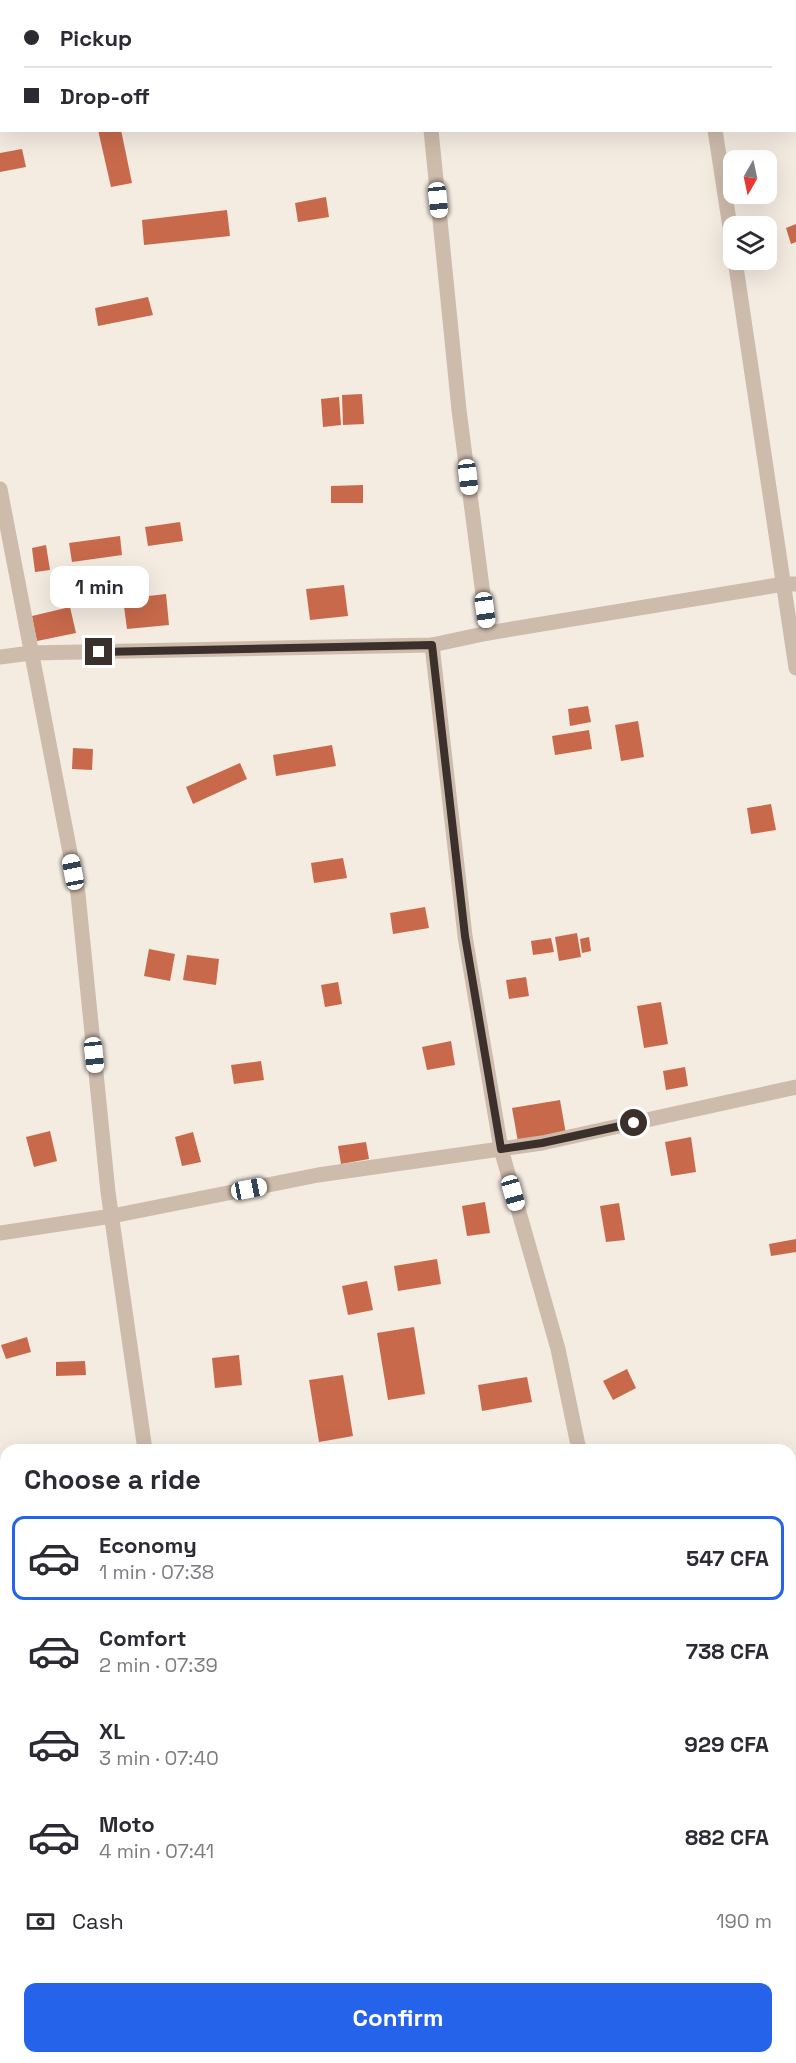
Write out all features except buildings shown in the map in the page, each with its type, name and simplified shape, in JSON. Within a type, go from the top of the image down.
[{"type":"street","points":[[432,132],[459,410],[488,633]]},
{"type":"street","points":[[715,132],[728,216]]},
{"type":"street","points":[[737,270],[790,584],[796,668]]},
{"type":"street","points":[[0,489],[78,894],[111,1216],[144,1444]]},
{"type":"street","points":[[0,657],[31,654],[432,645],[488,633],[790,584]]},
{"type":"street","points":[[432,645],[465,936],[501,1149],[558,1348],[578,1444]]},
{"type":"street","points":[[0,1233],[111,1216],[318,1175],[542,1143],[796,1087]]},
{"type":"route","points":[[99,652],[432,645],[465,936],[501,1149],[542,1143],[634,1123]]}]
